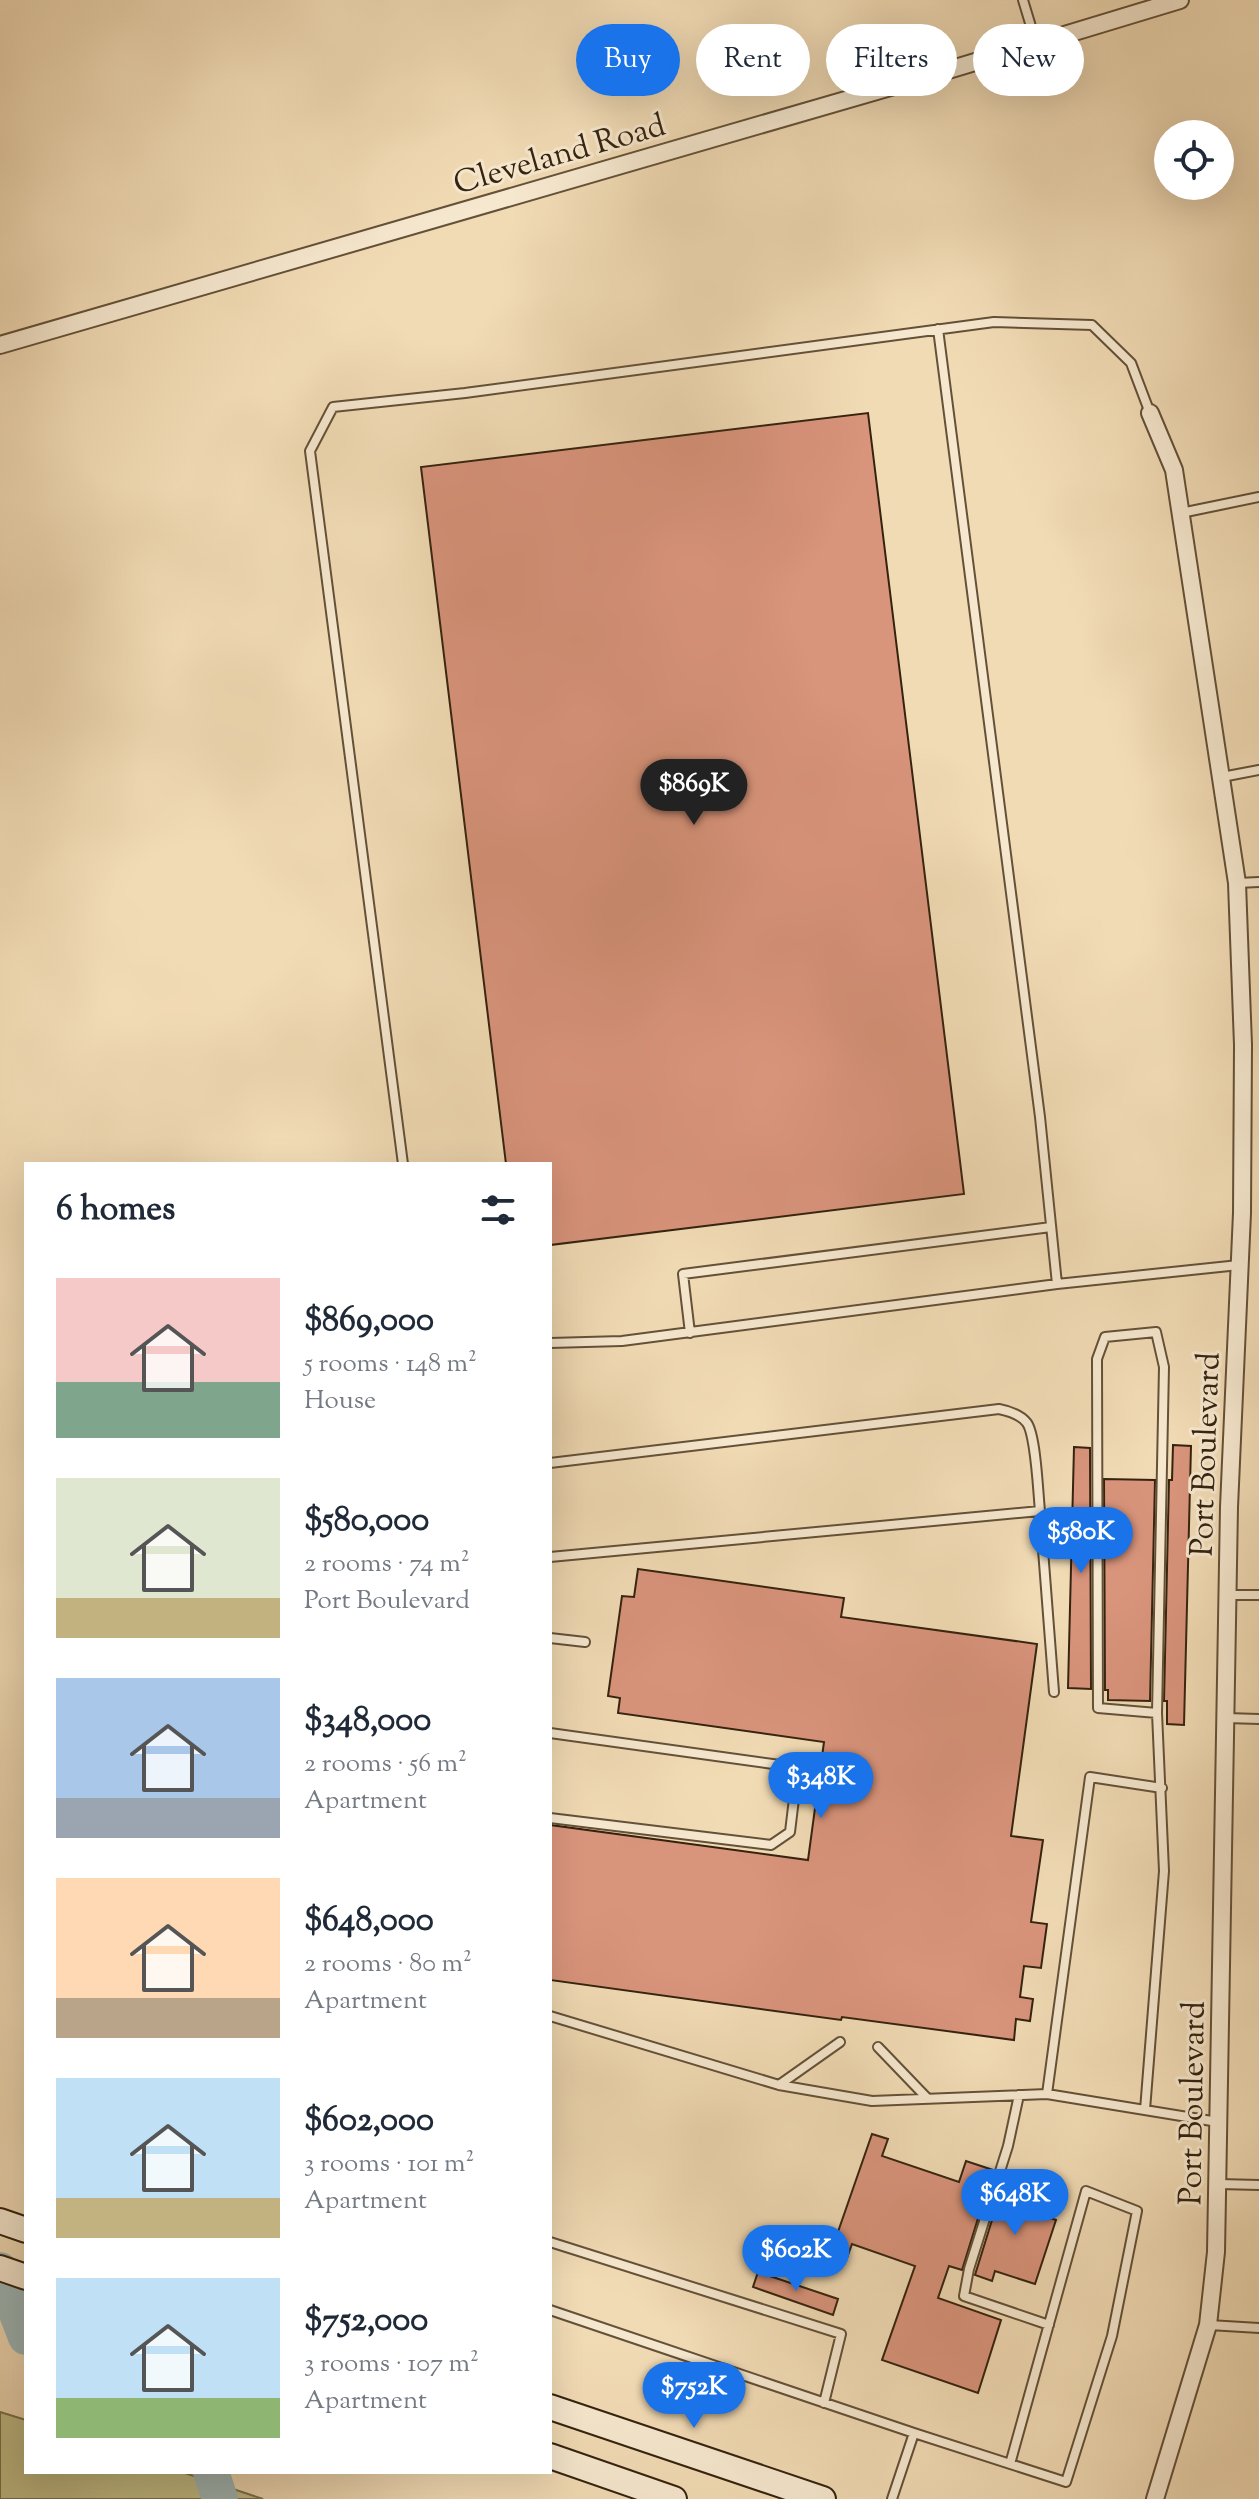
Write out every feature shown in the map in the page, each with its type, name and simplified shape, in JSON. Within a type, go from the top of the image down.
[{"type":"main road","points":[[0,2221],[24,2229]]},
{"type":"main road","points":[[0,2268],[24,2276]]},
{"type":"main road","points":[[552,2408],[823,2499]]},
{"type":"main road","points":[[552,2457],[674,2499]]},
{"type":"street","name":"Cleveland Road","points":[[1084,29],[1180,0]]},
{"type":"street","name":"Cleveland Road","points":[[0,345],[973,61]]},
{"type":"street","name":"Port Boulevard","points":[[1150,413],[1174,470],[1237,883],[1243,1045],[1242,1213],[1228,1595],[1216,2252],[1208,2325],[1155,2499]]},
{"type":"lane","points":[[1023,0],[1030,24]]},
{"type":"lane","points":[[403,1162],[310,451],[333,407],[465,393],[994,322],[1092,325],[1131,363],[1150,413]]},
{"type":"lane","points":[[938,329],[1040,1117],[1057,1284]]},
{"type":"lane","points":[[1181,513],[1259,497]]},
{"type":"lane","points":[[1221,777],[1259,770]]},
{"type":"lane","points":[[1237,883],[1259,882]]},
{"type":"lane","points":[[690,1333],[683,1274],[1051,1227]]},
{"type":"lane","points":[[552,1343],[622,1341],[1057,1284],[1239,1265]]},
{"type":"lane","points":[[1145,2110],[1164,1871],[1157,1713],[1164,1367],[1156,1332],[1105,1337],[1097,1359],[1097,1645],[1098,1708],[1157,1713]]},
{"type":"lane","points":[[552,1463],[999,1409],[1013,1412],[1026,1422],[1031,1434],[1054,1692]]},
{"type":"lane","points":[[552,1557],[1040,1511]]},
{"type":"lane","points":[[1228,1595],[1259,1595]]},
{"type":"lane","points":[[552,1638],[585,1642]]},
{"type":"lane","points":[[1226,1718],[1259,1719]]},
{"type":"lane","points":[[552,1733],[780,1765],[797,1774],[790,1832],[771,1845],[552,1818]]},
{"type":"lane","points":[[1047,2094],[1090,1777],[1162,1788]]},
{"type":"lane","points":[[552,2017],[779,2085],[872,2101],[1047,2094],[1219,2123]]},
{"type":"lane","points":[[779,2085],[840,2042]]},
{"type":"lane","points":[[878,2047],[927,2098]]},
{"type":"lane","points":[[1019,2095],[1008,2146],[969,2269],[964,2296],[1049,2325]]},
{"type":"lane","points":[[1219,2184],[1259,2185]]},
{"type":"lane","points":[[552,2311],[914,2433],[1010,2464],[1066,2482],[1112,2336],[1137,2211],[1086,2191],[1010,2464]]},
{"type":"lane","points":[[552,2243],[841,2334],[824,2403]]},
{"type":"lane","points":[[1208,2325],[1259,2328]]},
{"type":"lane","points":[[892,2499],[914,2433]]},
{"type":"shaded area","points":[[0,2412],[24,2419],[24,2474],[188,2474],[263,2499],[0,2499]]},
{"type":"building","points":[[868,413],[964,1194],[552,1245],[552,1162],[506,1162],[421,467]]},
{"type":"building","points":[[1173,1445],[1191,1446],[1184,1725],[1167,1724],[1167,1701],[1164,1701],[1169,1480],[1172,1480]]},
{"type":"building","points":[[1074,1447],[1090,1448],[1091,1689],[1068,1688]]},
{"type":"building","points":[[1104,1479],[1155,1480],[1150,1701],[1108,1700],[1108,1690],[1105,1690]]},
{"type":"building","points":[[638,1569],[844,1598],[841,1617],[1037,1644],[1011,1836],[1043,1840],[1031,1922],[1047,1924],[1041,1968],[1024,1966],[1020,1997],[1033,1999],[1030,2021],[1016,2019],[1014,2040],[552,1980],[552,1825],[808,1860],[824,1742],[618,1713],[620,1698],[608,1696],[622,1596],[634,1597]]},
{"type":"building","points":[[872,2134],[888,2139],[882,2156],[959,2182],[966,2161],[993,2170],[962,2270],[949,2266],[938,2298],[1001,2320],[978,2393],[882,2360],[915,2266],[852,2244],[847,2258],[831,2252]]},
{"type":"building","points":[[1010,2171],[1027,2176],[1017,2207],[1056,2220],[1035,2284],[995,2271],[992,2281],[975,2275],[1006,2175],[1009,2176]]},
{"type":"building","points":[[758,2272],[838,2299],[833,2315],[753,2287]]},
{"type":"waterway","points":[[0,2270],[24,2332]]},
{"type":"waterway","points":[[212,2474],[220,2499]]}]
